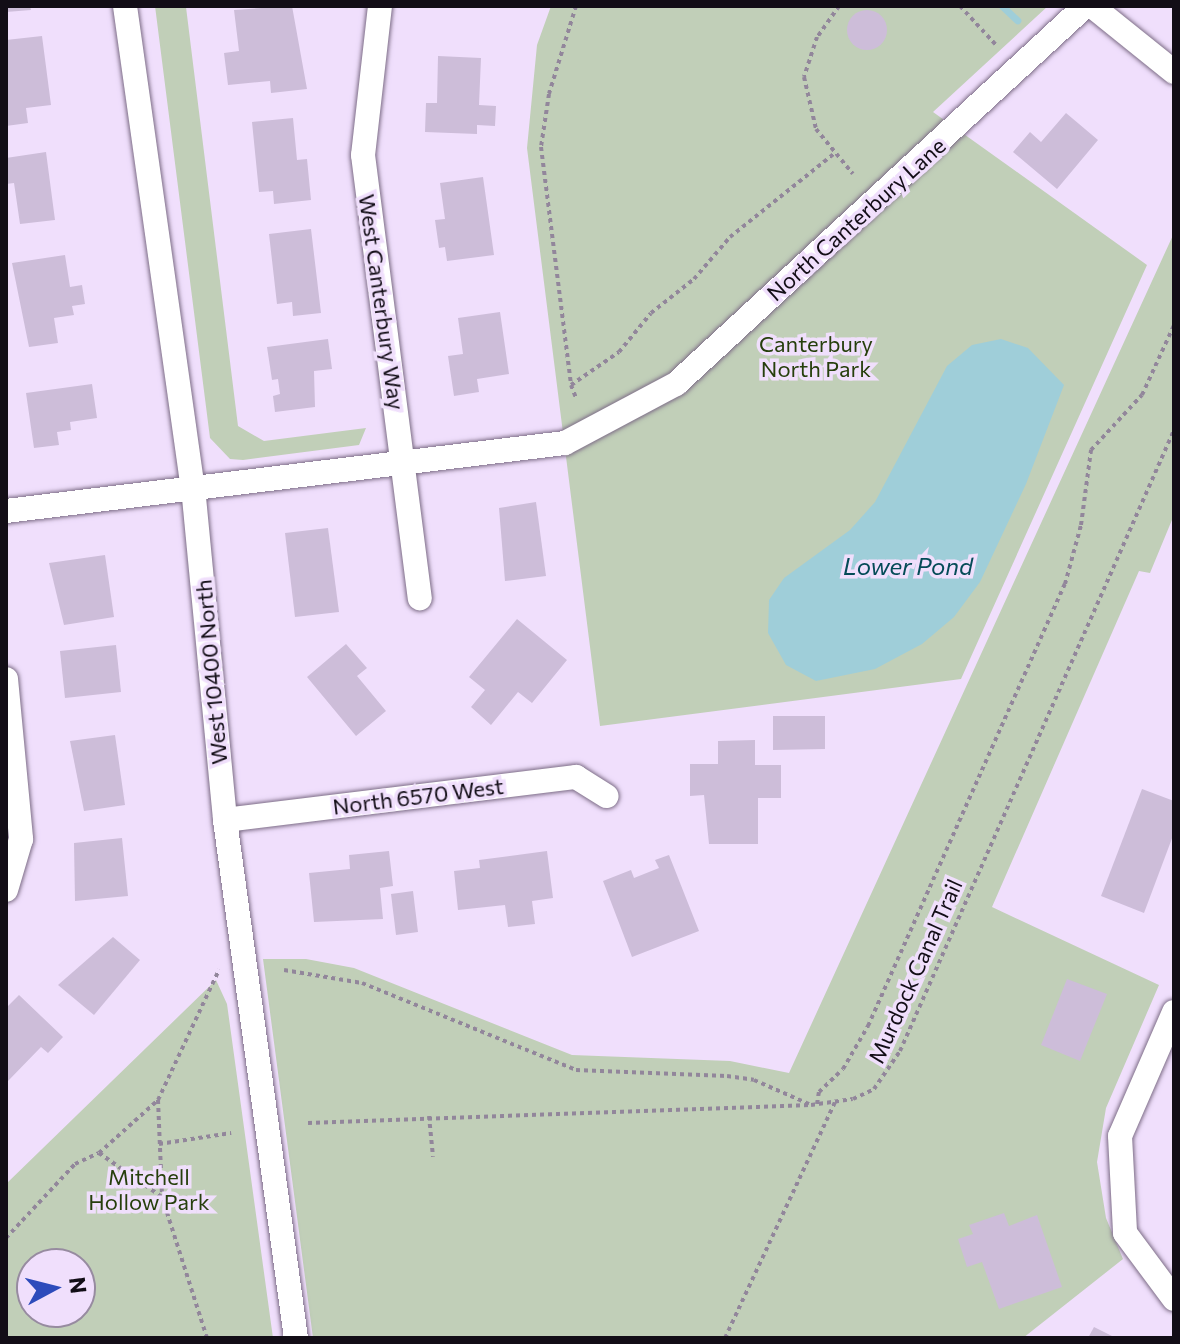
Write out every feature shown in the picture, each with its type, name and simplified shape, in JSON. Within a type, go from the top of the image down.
[{"type":"street","name":"West 10400 North","points":[[125,6],[193,487],[225,820],[296,1338]]},
{"type":"street","name":"West Canterbury Way","points":[[380,6],[363,155],[420,598]]},
{"type":"street","name":"North Canterbury Lane","points":[[6,511],[565,443],[676,384],[1085,6]]},
{"type":"street","points":[[1092,6],[1174,72]]},
{"type":"street","points":[[6,679],[21,839],[6,890]]},
{"type":"street","name":"North 6570 West","points":[[225,820],[576,777],[606,796]]},
{"type":"street","points":[[1174,1012],[1120,1136],[1125,1233],[1174,1299]]},
{"type":"path","points":[[576,6],[549,94],[541,147],[571,385],[576,398]]},
{"type":"path","points":[[839,6],[817,37],[804,77],[812,119],[853,174]]},
{"type":"path","points":[[960,6],[996,45]]},
{"type":"path","points":[[571,385],[619,352],[651,313],[694,279],[730,237],[835,153]]},
{"type":"path","points":[[284,970],[362,983],[576,1070],[754,1080],[814,1105],[819,1092],[843,1069],[868,1026],[1065,584],[1081,525],[1091,450],[1142,395],[1174,325]]},
{"type":"path","name":"Murdock Canal Trail","points":[[308,1123],[429,1116],[814,1105],[835,1102],[874,1089],[900,1051],[1174,430]]},
{"type":"path","points":[[6,1238],[75,1164],[99,1153],[158,1100],[219,970]]},
{"type":"path","points":[[158,1100],[162,1197],[207,1338]]},
{"type":"path","points":[[725,1338],[835,1102]]},
{"type":"path","points":[[429,1116],[433,1157]]},
{"type":"path","points":[[159,1144],[231,1133]]},
{"type":"path","points":[[99,1153],[162,1197]]},
{"type":"green space","points":[[155,6],[192,6],[186,7],[238,426],[264,441],[366,428],[359,445],[243,460],[230,459],[210,438]]},
{"type":"green space","name":"Canterbury North Park","points":[[551,6],[1048,6],[933,112],[1147,265],[961,679],[600,726],[527,148],[537,45]]},
{"type":"green space","points":[[1174,233],[1174,515],[1150,573],[1139,571],[992,907],[1159,985],[1106,1108],[1097,1162],[1106,1218],[1123,1259],[1023,1338],[313,1338],[263,959],[306,959],[354,968],[572,1055],[730,1061],[789,1073]]},
{"type":"green space","name":"Mitchell Hollow Park","points":[[216,980],[227,1004],[273,1338],[6,1338],[6,1184]]},
{"type":"water","name":"Lower Pond","points":[[1001,339],[1028,348],[1064,385],[1026,484],[980,582],[954,617],[922,644],[875,669],[816,681],[786,665],[768,633],[769,600],[784,578],[850,530],[875,502],[947,366],[972,345]]},
{"type":"building","points":[[6,6],[30,6],[31,10],[6,12]]},
{"type":"building","points":[[292,6],[307,89],[271,93],[270,81],[228,85],[224,53],[239,51],[234,10]]},
{"type":"building","points":[[867,10],[881,16],[887,30],[881,44],[867,50],[853,44],[847,30],[853,16]]},
{"type":"building","points":[[42,36],[51,105],[26,108],[28,123],[6,126],[6,40]]},
{"type":"building","points":[[438,56],[481,58],[479,105],[496,106],[495,126],[477,125],[477,134],[425,132],[426,103],[437,103]]},
{"type":"building","points":[[1066,113],[1098,140],[1057,189],[1013,152],[1030,132],[1041,142]]},
{"type":"building","points":[[293,118],[297,160],[307,159],[311,200],[274,204],[273,191],[259,192],[252,122]]},
{"type":"building","points":[[46,152],[55,220],[20,224],[14,183],[6,184],[6,158]]},
{"type":"building","points":[[483,177],[494,255],[447,261],[445,247],[439,248],[435,220],[445,219],[440,183]]},
{"type":"building","points":[[311,229],[321,313],[293,316],[292,302],[277,304],[269,234]]},
{"type":"building","points":[[65,255],[70,287],[82,285],[85,304],[72,306],[74,315],[54,318],[58,343],[29,347],[12,263]]},
{"type":"building","points":[[500,312],[509,374],[477,379],[479,392],[454,396],[448,356],[463,354],[458,318]]},
{"type":"building","points":[[328,339],[332,369],[314,371],[315,407],[275,412],[273,396],[280,394],[278,379],[272,380],[267,347]]},
{"type":"building","points":[[92,384],[97,418],[70,422],[71,430],[57,432],[59,445],[34,448],[26,393]]},
{"type":"building","points":[[536,502],[546,576],[505,581],[499,508]]},
{"type":"building","points":[[328,528],[339,612],[295,617],[285,533]]},
{"type":"building","points":[[105,555],[114,617],[64,625],[49,563]]},
{"type":"building","points":[[517,619],[567,660],[532,703],[518,692],[491,725],[471,707],[485,690],[469,677]]},
{"type":"building","points":[[346,644],[367,668],[357,676],[386,711],[356,736],[307,677]]},
{"type":"building","points":[[116,645],[121,692],[65,698],[60,651]]},
{"type":"building","points":[[773,716],[825,716],[825,749],[773,750]]},
{"type":"building","points":[[115,735],[125,805],[84,811],[70,741]]},
{"type":"building","points":[[755,740],[755,765],[781,765],[781,798],[758,798],[758,844],[709,844],[704,795],[690,796],[690,764],[718,764],[718,741]]},
{"type":"building","points":[[1142,789],[1174,801],[1174,833],[1144,913],[1101,896]]},
{"type":"building","points":[[122,838],[128,896],[75,901],[74,843]]},
{"type":"building","points":[[389,851],[393,886],[380,888],[383,919],[314,922],[309,873],[350,869],[349,855]]},
{"type":"building","points":[[547,851],[553,898],[532,901],[535,924],[508,927],[505,905],[458,910],[454,871],[480,868],[479,860]]},
{"type":"building","points":[[669,855],[699,931],[632,957],[603,881],[631,870],[634,878],[659,868],[655,860]]},
{"type":"building","points":[[413,891],[418,932],[396,935],[391,894]]},
{"type":"building","points":[[113,937],[140,960],[94,1015],[58,985]]},
{"type":"building","points":[[1067,979],[1107,994],[1080,1061],[1041,1045]]},
{"type":"building","points":[[19,995],[63,1037],[48,1053],[41,1047],[8,1081],[6,1008]]},
{"type":"building","points":[[1004,1213],[1009,1226],[1037,1215],[1062,1287],[999,1309],[982,1262],[967,1267],[958,1239],[973,1234],[969,1225]]},
{"type":"building","points":[[1094,1327],[1116,1338],[1088,1338]]},
{"type":"waterway","points":[[1002,6],[1017,20]]}]
